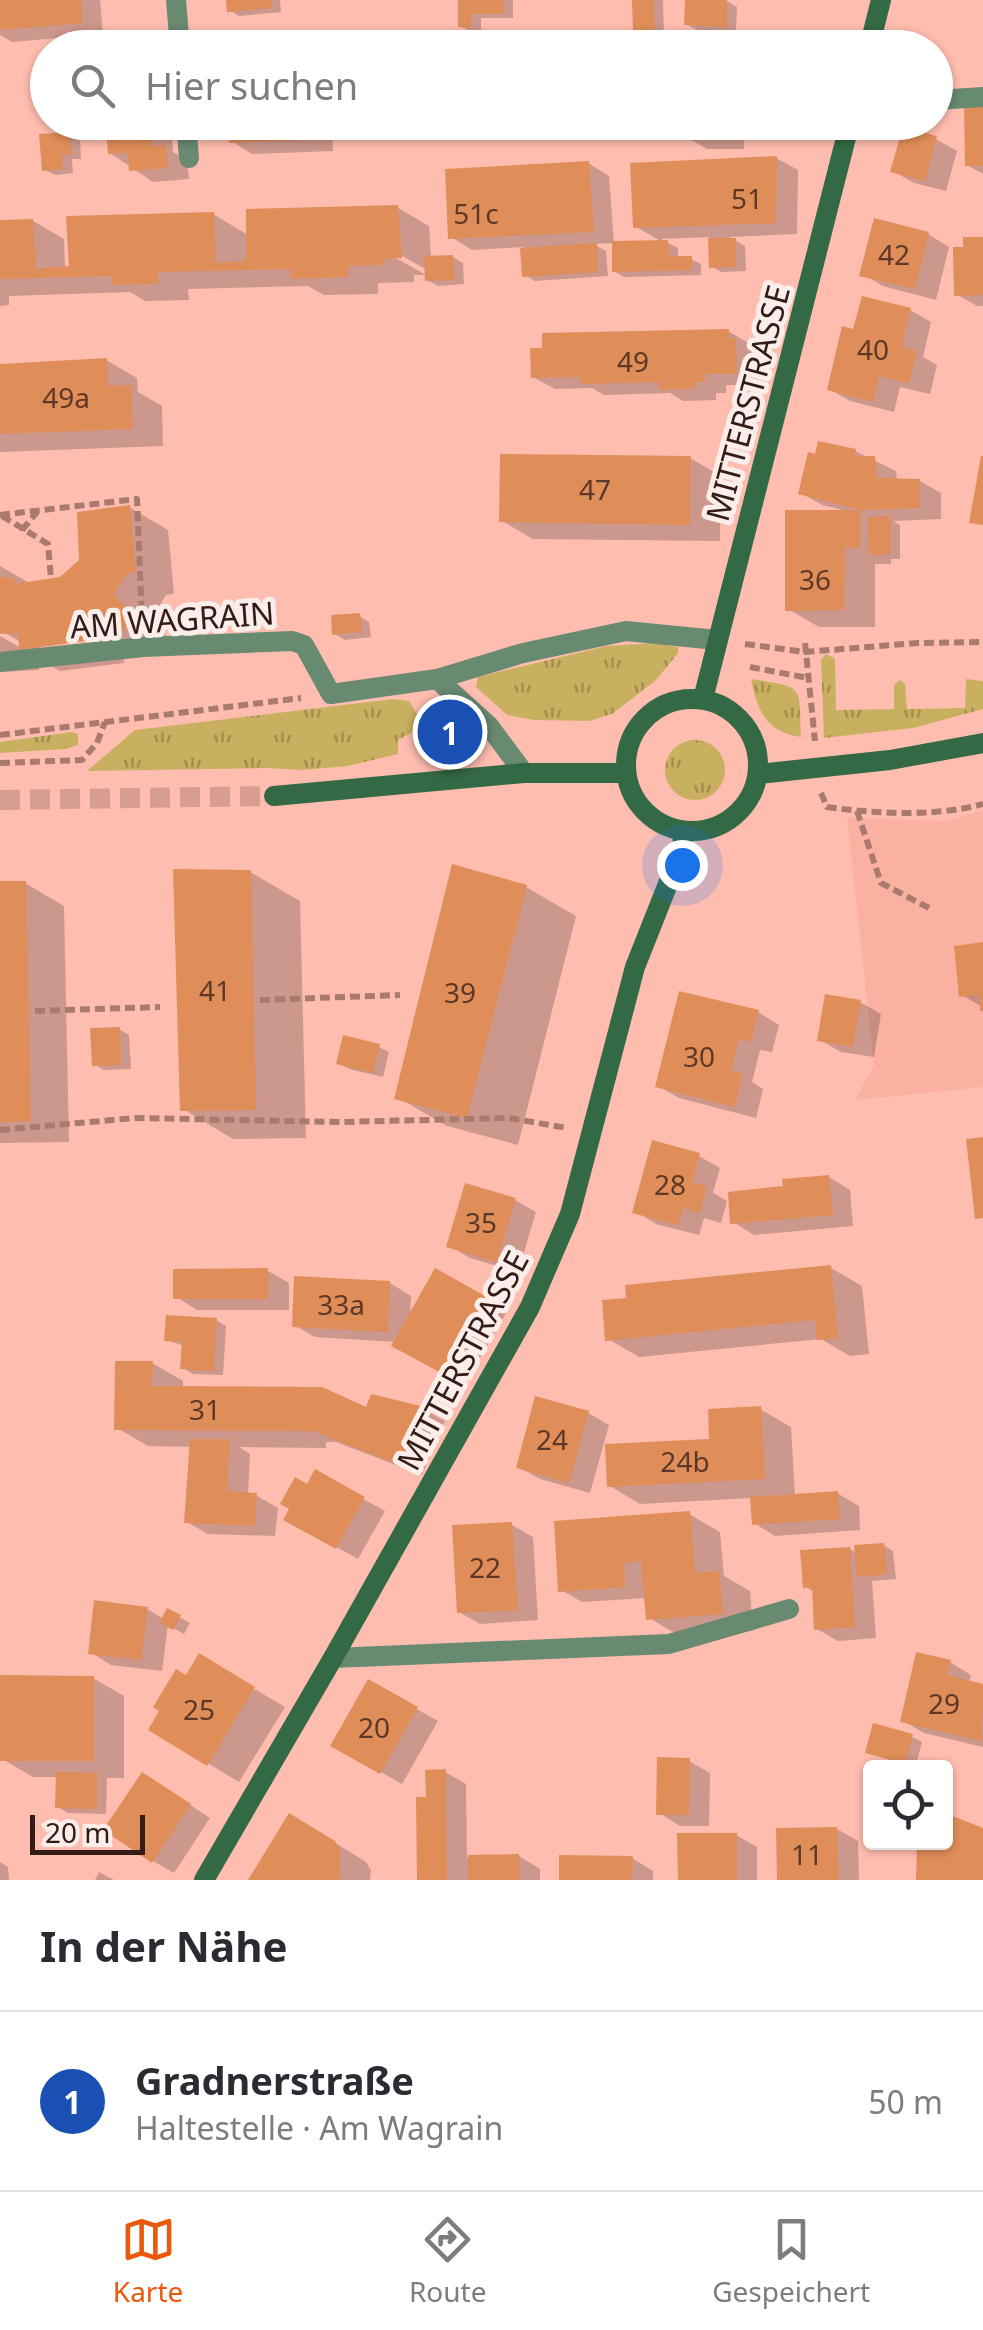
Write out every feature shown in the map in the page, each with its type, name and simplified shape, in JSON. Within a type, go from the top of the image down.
[{"type":"main road","points":[[873,30],[880,0]]},
{"type":"main road","name":"MITTERSTRASSE","points":[[703,699],[845,140]]},
{"type":"main road","points":[[703,699],[737,714],[748,726],[755,741],[759,774],[744,806],[717,827],[682,830],[662,826],[632,798],[626,773],[632,734],[644,719],[670,703],[703,699]]},
{"type":"main road","points":[[759,774],[890,760],[983,743]]},
{"type":"main road","points":[[274,796],[524,773],[626,773]]},
{"type":"main road","name":"MITTERSTRASSE","points":[[204,1880],[530,1307],[570,1214],[635,967],[682,846],[682,830]]},
{"type":"street","points":[[176,0],[178,30]]},
{"type":"street","points":[[953,99],[983,98]]},
{"type":"street","points":[[187,140],[188,158]]},
{"type":"street","points":[[331,694],[437,679],[523,653],[626,631],[716,640]]},
{"type":"street","name":"AM WAGRAIN","points":[[0,662],[143,647],[292,642],[304,645],[331,694]]},
{"type":"street","points":[[437,679],[489,726],[524,773]]},
{"type":"street","points":[[333,1658],[669,1644],[789,1610]]},
{"type":"path","points":[[0,515],[138,499],[143,647]]},
{"type":"path","points":[[22,530],[39,510]]},
{"type":"path","points":[[0,515],[48,544],[51,578]]},
{"type":"path","points":[[752,645],[805,648],[983,642]]},
{"type":"path","points":[[805,648],[814,740]]},
{"type":"path","points":[[750,667],[808,678]]},
{"type":"path","points":[[0,735],[331,694]]},
{"type":"path","points":[[0,763],[82,760],[96,744],[105,722]]},
{"type":"path","points":[[822,796],[828,807],[857,811],[958,811],[983,804]]},
{"type":"path","points":[[857,811],[880,883],[931,909]]},
{"type":"path","points":[[260,1000],[400,995]]},
{"type":"path","points":[[35,1010],[160,1007]]},
{"type":"path","points":[[0,1130],[135,1118],[341,1122],[510,1118],[592,1132]]},
{"type":"shaded area","points":[[983,810],[983,1087],[855,1100],[874,1065],[847,818],[947,821]]},
{"type":"green space","points":[[655,643],[678,647],[678,653],[656,680],[612,714],[589,721],[534,720],[507,715],[476,687],[478,677],[607,646]]},
{"type":"green space","points":[[826,654],[835,659],[836,710],[894,709],[894,685],[900,680],[905,684],[907,709],[965,708],[966,679],[983,681],[983,709],[913,728],[824,738],[821,660]]},
{"type":"green space","points":[[751,679],[796,691],[801,737],[772,725],[757,701]]},
{"type":"green space","points":[[393,699],[409,701],[417,714],[416,730],[398,740],[398,754],[348,766],[303,770],[87,771],[135,730]]},
{"type":"green space","points":[[78,734],[78,745],[66,749],[0,753],[0,742]]},
{"type":"green space","points":[[695,740],[716,749],[725,770],[716,791],[695,800],[674,791],[665,770],[674,749]]},
{"type":"building","points":[[0,0],[81,0],[83,23],[0,30]]},
{"type":"building","points":[[226,0],[271,0],[272,8],[227,12]]},
{"type":"building","points":[[458,0],[504,0],[504,14],[471,14],[471,28],[458,27]]},
{"type":"building","points":[[632,0],[654,0],[655,30],[633,30]]},
{"type":"building","points":[[685,0],[727,0],[727,27],[684,25]]},
{"type":"building","points":[[964,103],[983,103],[983,166],[965,166]]},
{"type":"building","points":[[39,140],[71,140],[72,154],[62,155],[63,169],[42,171]]},
{"type":"building","points":[[107,140],[152,140],[153,146],[166,145],[168,168],[129,171],[128,153],[108,154]]},
{"type":"building","points":[[229,140],[313,140],[229,143]]},
{"type":"building","points":[[899,140],[936,140],[925,181],[890,172]]},
{"type":"building","points":[[777,156],[776,223],[633,228],[630,163]]},
{"type":"building","points":[[589,161],[594,232],[448,239],[445,169]]},
{"type":"building","points":[[398,205],[402,258],[383,259],[383,265],[348,266],[348,277],[291,279],[291,269],[158,272],[158,284],[112,285],[112,276],[0,279],[0,220],[33,219],[36,269],[69,266],[66,216],[214,212],[216,263],[246,261],[246,209]]},
{"type":"building","points":[[874,218],[929,232],[915,289],[859,276]]},
{"type":"building","points":[[963,237],[983,237],[983,295],[954,296],[953,247],[963,247]]},
{"type":"building","points":[[708,238],[736,238],[736,267],[709,268]]},
{"type":"building","points":[[668,240],[669,256],[692,256],[692,270],[612,272],[612,241]]},
{"type":"building","points":[[597,243],[598,272],[522,277],[520,248]]},
{"type":"building","points":[[453,255],[455,280],[425,281],[424,256]]},
{"type":"building","points":[[862,296],[911,308],[901,347],[917,351],[909,383],[879,376],[873,402],[827,390],[842,326],[853,329]]},
{"type":"building","points":[[729,329],[729,338],[736,338],[737,374],[705,374],[705,382],[695,382],[695,389],[660,390],[659,382],[581,384],[580,377],[531,378],[530,348],[542,348],[542,333]]},
{"type":"building","points":[[107,358],[108,386],[131,385],[133,429],[0,434],[0,364]]},
{"type":"building","points":[[818,441],[856,449],[855,456],[875,456],[877,478],[920,479],[920,508],[860,510],[798,494],[808,452],[815,454]]},
{"type":"building","points":[[500,454],[691,456],[690,525],[499,522]]},
{"type":"building","points":[[983,456],[983,525],[969,523]]},
{"type":"building","points":[[130,505],[136,573],[127,573],[114,594],[135,619],[122,632],[98,609],[86,622],[85,641],[19,650],[18,633],[0,634],[0,577],[15,578],[15,584],[60,577],[79,560],[77,512]]},
{"type":"building","points":[[785,510],[860,510],[860,548],[845,547],[844,610],[785,611]]},
{"type":"building","points":[[890,516],[891,554],[869,555],[868,517]]},
{"type":"building","points":[[360,613],[362,632],[332,635],[331,615]]},
{"type":"building","points":[[452,864],[527,885],[467,1118],[394,1099]]},
{"type":"building","points":[[173,869],[251,870],[256,1110],[180,1111]]},
{"type":"building","points":[[0,881],[26,881],[31,1121],[0,1122]]},
{"type":"building","points":[[983,942],[980,1011],[979,995],[959,997],[954,946]]},
{"type":"building","points":[[679,991],[759,1010],[751,1042],[739,1039],[731,1071],[743,1074],[735,1107],[655,1087]]},
{"type":"building","points":[[825,994],[861,1000],[853,1047],[817,1041]]},
{"type":"building","points":[[120,1027],[121,1065],[92,1066],[90,1028]]},
{"type":"building","points":[[343,1035],[380,1044],[373,1073],[336,1064]]},
{"type":"building","points":[[983,1137],[983,1218],[975,1219],[966,1139]]},
{"type":"building","points":[[652,1140],[700,1153],[692,1182],[707,1187],[700,1213],[683,1208],[678,1225],[632,1213]]},
{"type":"building","points":[[829,1175],[833,1215],[730,1224],[728,1192],[783,1186],[782,1179]]},
{"type":"building","points":[[465,1183],[516,1198],[497,1262],[446,1247]]},
{"type":"building","points":[[831,1265],[838,1338],[817,1340],[815,1320],[605,1341],[602,1300],[626,1298],[625,1285]]},
{"type":"building","points":[[268,1268],[268,1299],[173,1299],[173,1269]]},
{"type":"building","points":[[435,1268],[487,1297],[443,1374],[391,1346]]},
{"type":"building","points":[[294,1276],[390,1281],[388,1332],[292,1327]]},
{"type":"building","points":[[166,1315],[217,1318],[214,1371],[180,1369],[182,1342],[164,1341]]},
{"type":"building","points":[[115,1361],[153,1361],[152,1386],[322,1387],[366,1407],[371,1394],[425,1407],[400,1465],[312,1431],[114,1430]]},
{"type":"building","points":[[535,1396],[589,1411],[569,1483],[516,1468]]},
{"type":"building","points":[[761,1406],[765,1479],[607,1487],[605,1444],[709,1439],[708,1409]]},
{"type":"building","points":[[190,1439],[230,1439],[227,1491],[257,1493],[255,1526],[184,1523]]},
{"type":"building","points":[[315,1469],[365,1497],[336,1549],[283,1520],[289,1509],[280,1504],[295,1477],[307,1484]]},
{"type":"building","points":[[838,1491],[840,1519],[752,1525],[750,1497]]},
{"type":"building","points":[[690,1511],[695,1573],[719,1571],[723,1614],[646,1620],[641,1561],[624,1563],[625,1587],[558,1592],[554,1521]]},
{"type":"building","points":[[512,1522],[518,1610],[457,1613],[452,1525]]},
{"type":"building","points":[[884,1543],[887,1574],[857,1577],[854,1545]]},
{"type":"building","points":[[850,1547],[855,1627],[814,1630],[812,1587],[803,1588],[800,1550]]},
{"type":"building","points":[[94,1600],[148,1607],[141,1660],[88,1654]]},
{"type":"building","points":[[167,1608],[181,1615],[173,1630],[159,1623]]},
{"type":"building","points":[[916,1652],[951,1660],[947,1675],[983,1684],[982,1741],[900,1722]]},
{"type":"building","points":[[199,1653],[255,1687],[207,1766],[148,1730],[159,1711],[153,1707],[176,1669],[186,1675]]},
{"type":"building","points":[[0,1675],[94,1676],[94,1761],[0,1761]]},
{"type":"building","points":[[368,1679],[418,1707],[380,1774],[330,1746]]},
{"type":"building","points":[[873,1723],[913,1734],[906,1760],[865,1753]]},
{"type":"building","points":[[657,1757],[690,1758],[689,1815],[656,1815]]},
{"type":"building","points":[[446,1769],[447,1880],[417,1880],[416,1797],[426,1797],[425,1770]]},
{"type":"building","points":[[56,1772],[97,1773],[97,1809],[55,1808]]},
{"type":"building","points":[[142,1772],[191,1804],[152,1863],[103,1830]]},
{"type":"building","points":[[289,1813],[335,1841],[340,1850],[339,1880],[248,1880]]},
{"type":"building","points":[[953,1816],[983,1828],[983,1880],[916,1880],[917,1850],[953,1850]]},
{"type":"building","points":[[837,1827],[839,1880],[777,1880],[776,1828]]},
{"type":"building","points":[[677,1833],[737,1833],[737,1880],[678,1880]]},
{"type":"building","points":[[519,1854],[520,1880],[468,1880],[468,1855]]},
{"type":"building","points":[[559,1855],[633,1856],[632,1880],[559,1880]]},
{"type":"tunnel","points":[[0,800],[274,796]]},
{"type":"place","name":"Gradnerstraße","points":[[450,732]]}]
